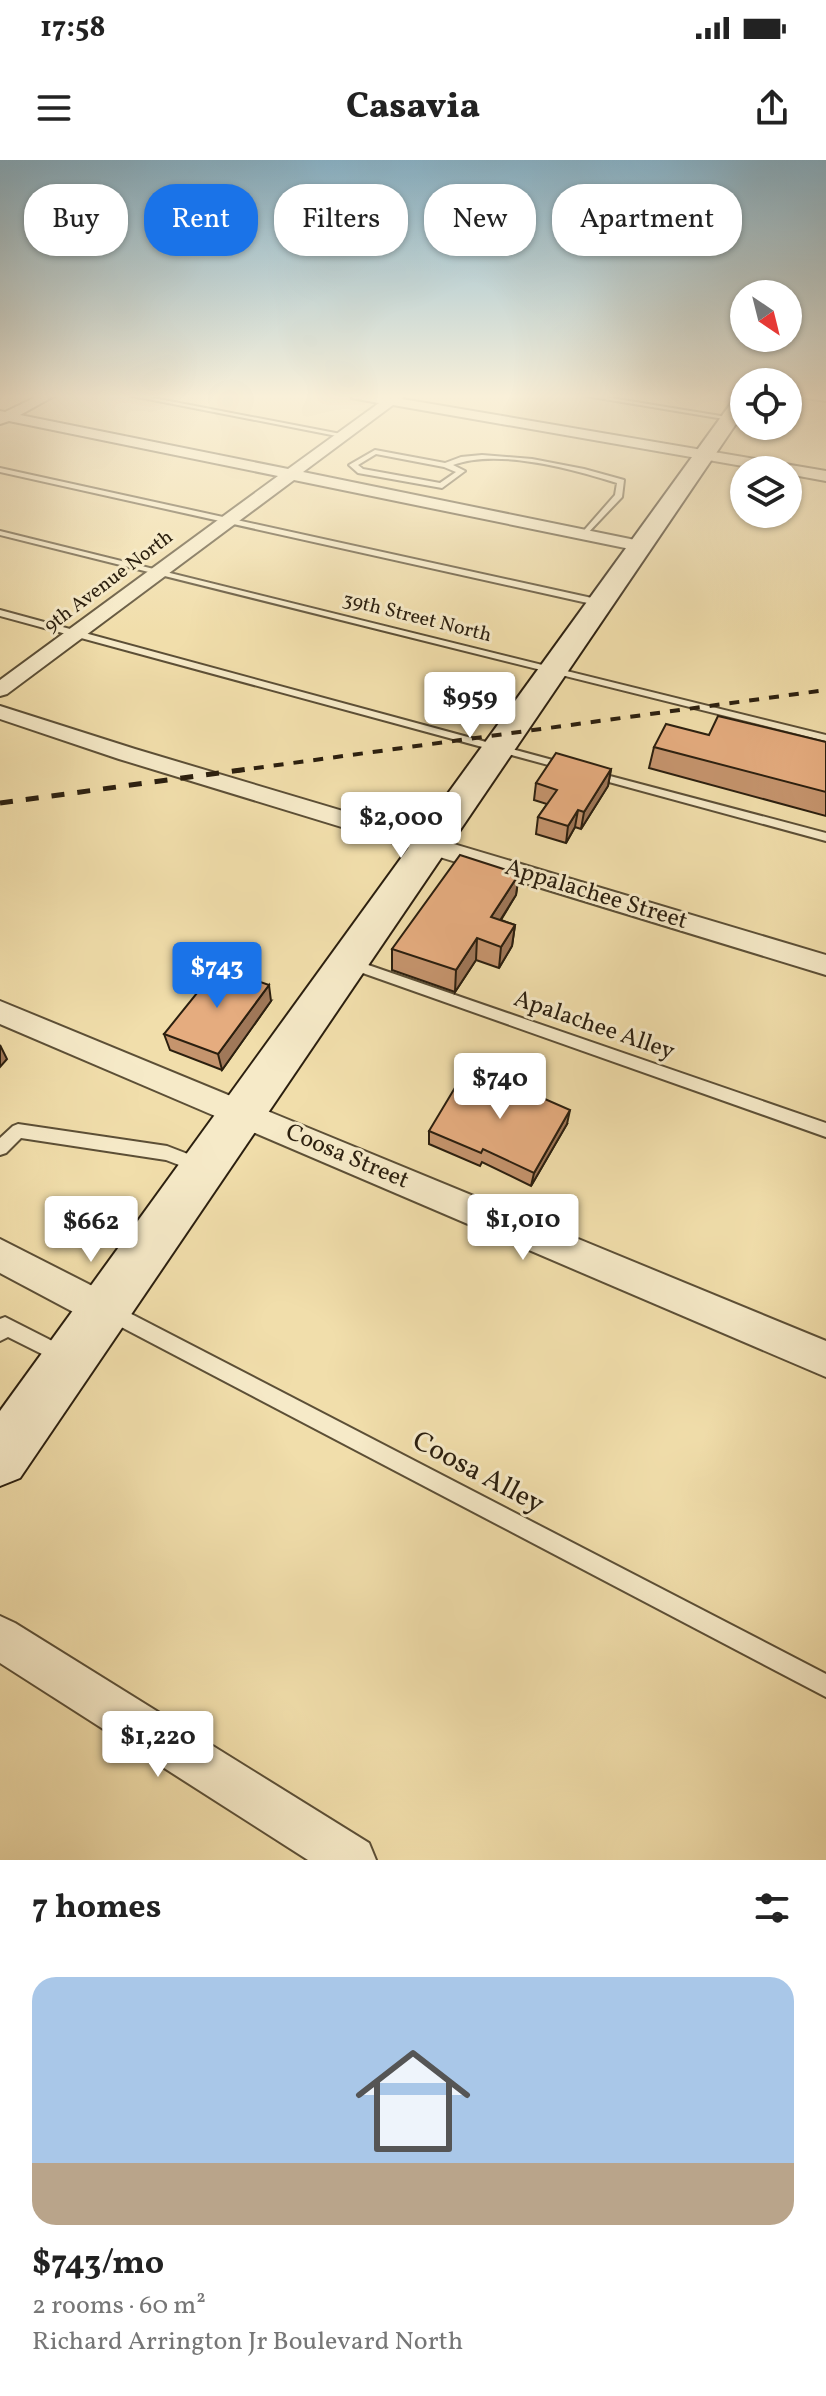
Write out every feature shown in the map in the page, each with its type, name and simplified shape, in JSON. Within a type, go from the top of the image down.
[{"type":"street","points":[[286,474],[640,546]]},
{"type":"street","points":[[0,1458],[690,474]]},
{"type":"street","name":"9th Avenue North","points":[[0,690],[289,475]]},
{"type":"street","name":"Appalachee Street","points":[[0,712],[127,754],[826,965]]},
{"type":"street","name":"Coosa Street","points":[[0,1012],[826,1359]]},
{"type":"street","points":[[0,1255],[104,1310]]},
{"type":"street","points":[[0,1638],[352,1860]]},
{"type":"lane","points":[[20,474],[601,603]]},
{"type":"lane","points":[[379,474],[442,486]]},
{"type":"lane","points":[[426,503],[457,474]]},
{"type":"lane","points":[[584,535],[619,495],[621,482],[600,474]]},
{"type":"lane","name":"39th Street North","points":[[0,533],[826,738]]},
{"type":"lane","points":[[0,613],[826,837]]},
{"type":"lane","name":"Apalachee Alley","points":[[347,963],[826,1130]]},
{"type":"lane","points":[[0,1148],[18,1131],[167,1153],[204,1167]]},
{"type":"lane","name":"Coosa Alley","points":[[104,1310],[826,1686]]},
{"type":"lane","points":[[0,1332],[5,1326],[70,1358]]},
{"type":"building","points":[[718,716],[826,742],[826,792],[654,747],[666,724],[709,735]]},
{"type":"building","points":[[556,753],[611,769],[584,812],[578,810],[568,826],[538,817],[557,790],[536,783]]},
{"type":"building","points":[[460,855],[519,874],[491,917],[515,925],[501,947],[477,938],[456,970],[392,949]]},
{"type":"building","points":[[218,967],[269,985],[218,1054],[164,1034]]},
{"type":"building","points":[[465,1071],[527,1096],[529,1092],[570,1110],[534,1173],[483,1149],[481,1153],[429,1131]]},
{"type":"railway","points":[[234,771],[826,690]]},
{"type":"railway","points":[[0,803],[248,769]]}]
